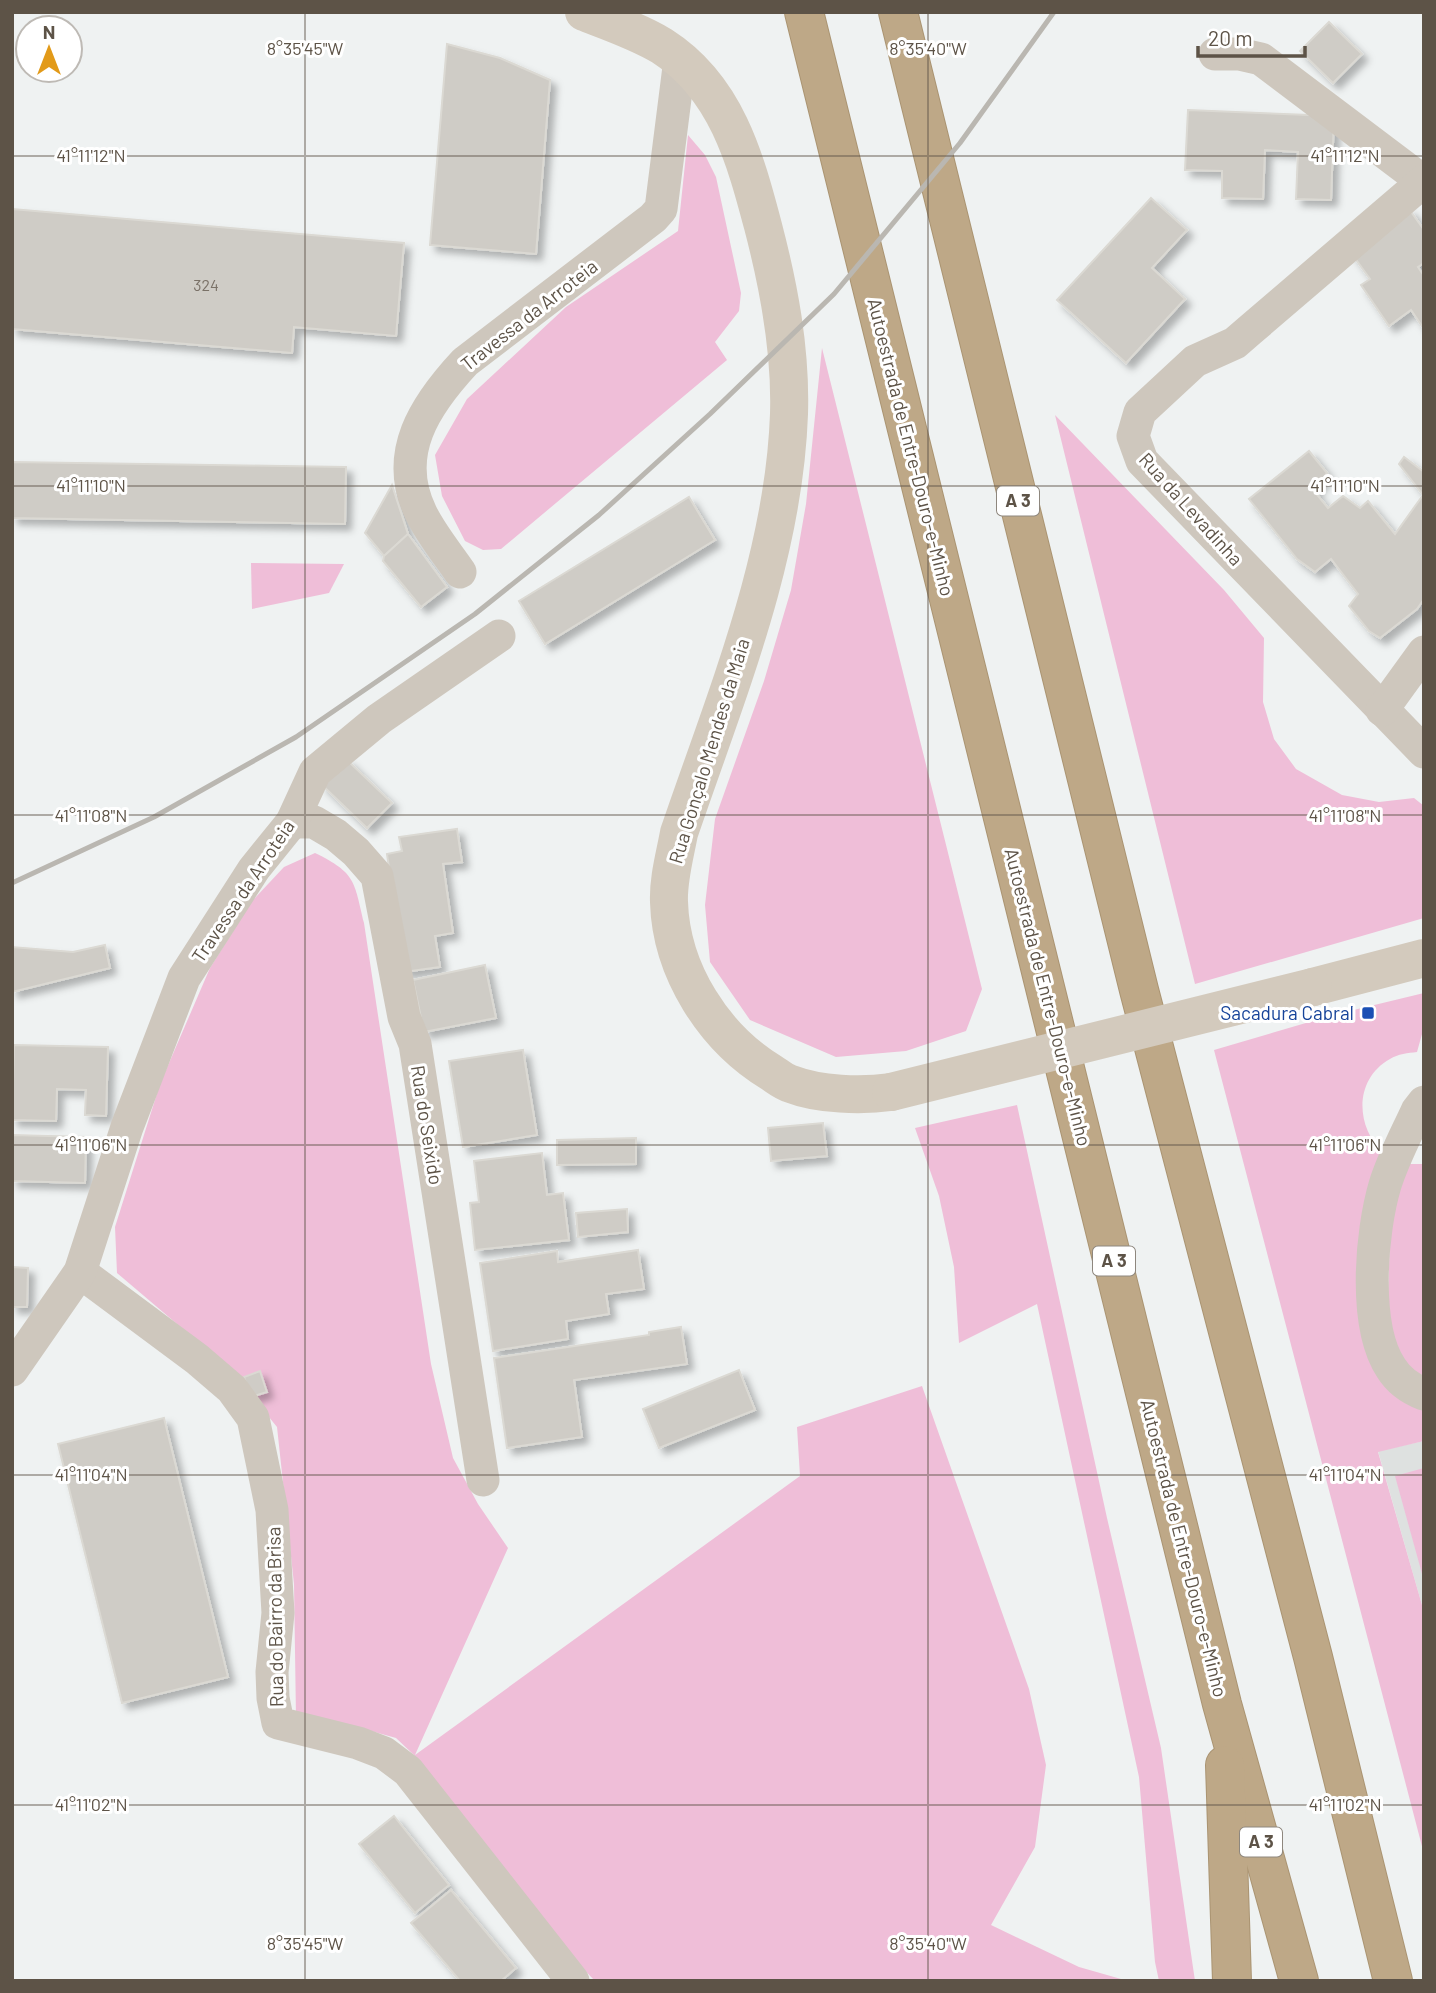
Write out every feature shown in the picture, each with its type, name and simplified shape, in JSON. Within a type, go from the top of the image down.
[{"type":"highway","name":"Autoestrada de Entre-Douro-e-Minho","points":[[804,12],[1222,1704],[1299,1981]]},
{"type":"highway","name":"A 3","points":[[898,12],[1142,1004],[1312,1657],[1393,1981]]},
{"type":"highway","points":[[1222,1704],[1232,1981]]},
{"type":"street","points":[[584,12],[665,39]]},
{"type":"street","name":"Travessa da Arroteia","points":[[460,572],[422,516],[413,495],[410,473],[412,442],[424,413],[443,386],[465,362],[653,218],[661,209],[665,39]]},
{"type":"street","name":"Rua Gonçalo Mendes da Maia","points":[[665,39],[712,96],[732,128],[747,162],[773,263],[783,315],[788,367],[789,415],[775,524],[762,584],[680,833],[672,865],[669,902],[676,946],[692,987],[717,1028],[751,1060],[791,1084],[839,1094],[865,1095],[891,1092],[1424,958]]},
{"type":"street","points":[[1215,54],[1239,54],[1261,59],[1424,181]]},
{"type":"street","name":"Rua da Levadinha","points":[[1382,710],[1142,461],[1133,436],[1139,412],[1195,361],[1235,343],[1424,181]]},
{"type":"street","name":"Travessa da Arroteia","points":[[12,1370],[80,1272],[127,1127],[184,978],[254,869],[292,822],[315,772],[379,719],[499,636]]},
{"type":"street","points":[[1424,652],[1382,710],[1424,752]]},
{"type":"street","name":"Rua do Seixido","points":[[292,822],[314,822],[336,835],[356,852],[377,876],[404,1017],[415,1044],[483,1480]]},
{"type":"street","points":[[1424,1102],[1417,1111],[1386,1182],[1379,1208],[1373,1282],[1379,1340],[1391,1368],[1409,1388],[1424,1394]]},
{"type":"street","name":"Rua do Bairro da Brisa","points":[[80,1272],[223,1381],[253,1418],[272,1510],[278,1614],[273,1644],[272,1685],[278,1723],[358,1743],[384,1753],[408,1771],[573,1981]]},
{"type":"shaded area","points":[[688,135],[705,155],[716,177],[741,293],[739,311],[715,342],[727,360],[501,549],[483,550],[465,541],[442,496],[435,455],[467,399],[566,307],[678,231]]},
{"type":"shaded area","points":[[822,348],[982,989],[966,1031],[906,1051],[836,1057],[750,1020],[710,962],[705,905],[715,819],[764,681],[791,590],[806,504]]},
{"type":"shaded area","points":[[1055,415],[1224,590],[1264,638],[1263,702],[1274,739],[1296,769],[1342,795],[1379,802],[1414,798],[1424,806],[1424,918],[1195,984]]},
{"type":"shaded area","points":[[251,563],[344,564],[329,593],[252,609]]},
{"type":"shaded area","points":[[315,853],[346,873],[358,897],[431,1364],[453,1458],[478,1504],[508,1548],[415,1755],[800,1476],[797,1427],[922,1386],[1029,1689],[1046,1765],[1035,1847],[991,1925],[1079,1967],[1128,1981],[595,1981],[569,1954],[415,1756],[396,1738],[339,1722],[296,1718],[294,1584],[277,1427],[230,1369],[117,1273],[115,1227],[160,1084],[210,968],[252,901],[284,867]]},
{"type":"shaded area","points":[[1424,993],[1424,1027],[1417,1052],[1390,1059],[1378,1068],[1370,1078],[1362,1103],[1367,1130],[1383,1153],[1362,1265],[1424,1404],[1424,1441],[1378,1452],[1424,1612],[1424,1854],[1214,1050],[1333,1015]]},
{"type":"shaded area","points":[[1017,1105],[1107,1518],[1161,1748],[1195,1981],[1159,1981],[1155,1962],[1139,1777],[1037,1304],[959,1343],[954,1267],[939,1196],[915,1128]]},
{"type":"shaded area","points":[[1404,1164],[1424,1164],[1424,1382],[1401,1363],[1387,1330],[1391,1206]]},
{"type":"shaded area","points":[[1424,1441],[1424,1612],[1378,1451]]},
{"type":"shaded area","points":[[1424,1468],[1424,1581],[1395,1476]]},
{"type":"building","points":[[1329,22],[1362,54],[1333,83],[1300,51]]},
{"type":"building","points":[[447,44],[500,58],[550,80],[536,254],[430,245]]},
{"type":"building","points":[[1188,110],[1334,116],[1331,200],[1296,199],[1298,152],[1265,150],[1263,199],[1222,198],[1222,171],[1185,170]]},
{"type":"building","points":[[1151,198],[1187,230],[1152,268],[1185,299],[1126,363],[1057,300]]},
{"type":"building","points":[[12,209],[404,243],[396,336],[294,327],[292,353],[12,329]]},
{"type":"building","points":[[1409,209],[1424,230],[1424,263],[1418,267],[1424,276],[1424,329],[1411,310],[1389,326],[1361,285],[1370,279],[1349,250]]},
{"type":"building","points":[[1309,451],[1327,473],[1314,491],[1328,508],[1343,496],[1360,508],[1368,501],[1395,534],[1423,495],[1399,464],[1404,457],[1424,472],[1424,599],[1417,609],[1380,638],[1369,631],[1349,606],[1358,594],[1331,559],[1315,572],[1297,559],[1249,499]]},
{"type":"building","points":[[12,462],[346,467],[345,524],[12,518]]},
{"type":"building","points":[[392,485],[408,534],[384,556],[365,533]]},
{"type":"building","points":[[689,497],[715,540],[545,644],[519,601]]},
{"type":"building","points":[[408,534],[447,587],[421,607],[383,561],[384,556]]},
{"type":"building","points":[[346,759],[392,803],[367,828],[321,784]]},
{"type":"building","points":[[457,829],[462,862],[443,864],[453,933],[435,936],[440,967],[404,972],[387,854],[402,851],[399,837]]},
{"type":"building","points":[[105,945],[110,968],[12,992],[12,947],[73,952]]},
{"type":"building","points":[[485,965],[496,1018],[424,1032],[413,980]]},
{"type":"building","points":[[14,1045],[108,1047],[106,1116],[85,1115],[86,1090],[57,1089],[56,1121],[12,1120]]},
{"type":"building","points":[[523,1050],[537,1135],[463,1147],[449,1061]]},
{"type":"building","points":[[823,1123],[827,1156],[771,1161],[768,1128]]},
{"type":"building","points":[[12,1135],[86,1137],[85,1183],[12,1181]]},
{"type":"building","points":[[636,1138],[636,1164],[557,1165],[557,1140]]},
{"type":"building","points":[[542,1153],[547,1195],[563,1193],[569,1240],[475,1250],[470,1203],[479,1202],[474,1161]]},
{"type":"building","points":[[627,1209],[628,1232],[578,1237],[576,1213]]},
{"type":"building","points":[[638,1250],[644,1289],[606,1294],[609,1314],[566,1321],[568,1339],[493,1351],[480,1263],[557,1251],[558,1262]]},
{"type":"building","points":[[12,1267],[28,1268],[27,1307],[12,1307]]},
{"type":"building","points":[[681,1327],[687,1364],[574,1380],[582,1437],[507,1448],[494,1358],[649,1335],[649,1332]]},
{"type":"building","points":[[739,1370],[755,1410],[659,1448],[643,1409]]},
{"type":"building","points":[[260,1371],[267,1392],[251,1397],[244,1377]]},
{"type":"building","points":[[164,1418],[228,1677],[122,1703],[58,1444]]},
{"type":"building","points":[[394,1816],[449,1885],[415,1913],[359,1844]]},
{"type":"building","points":[[451,1890],[516,1968],[501,1981],[460,1981],[411,1923]]},
{"type":"railway","points":[[12,883],[154,817],[296,737],[475,614],[599,515],[710,414],[834,294],[960,143],[1054,12]]},
{"type":"place","name":"Sacadura Cabral","points":[[1368,1013]]}]
